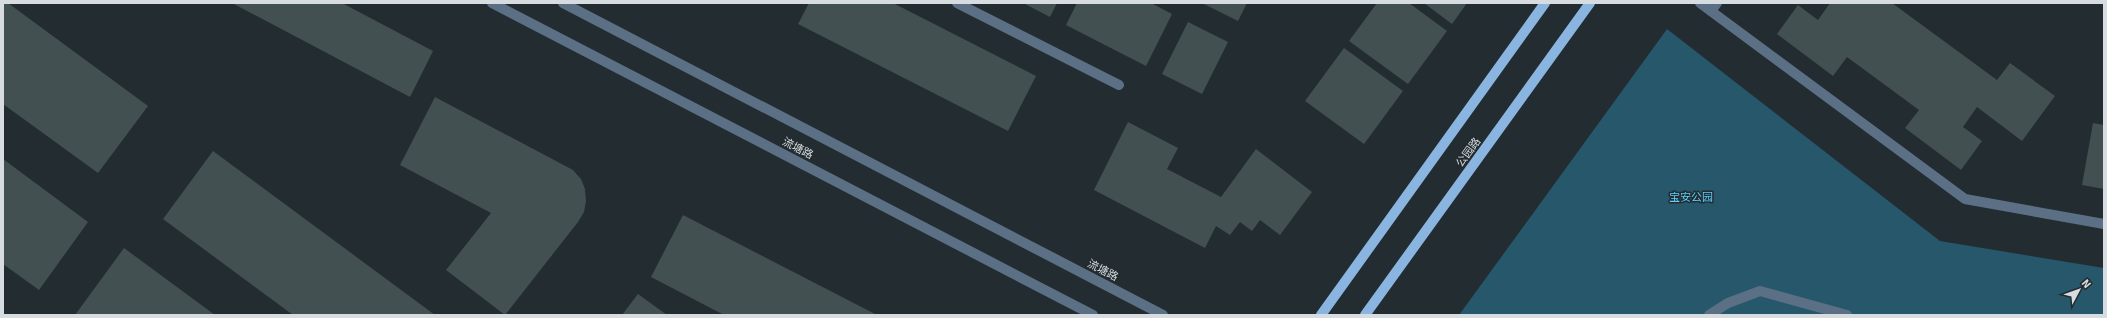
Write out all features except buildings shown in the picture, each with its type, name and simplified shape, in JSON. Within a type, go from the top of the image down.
[{"type":"main road","points":[[1321,315],[1545,3]]},
{"type":"main road","name":"公园路","points":[[1365,315],[1590,3]]},
{"type":"street","name":"流塘路","points":[[492,3],[1093,315]]},
{"type":"street","name":"流塘路","points":[[563,3],[1163,315]]},
{"type":"street","points":[[957,3],[1119,85]]},
{"type":"street","points":[[1700,3],[1714,7],[1965,199],[2104,224]]},
{"type":"street","points":[[1709,315],[1728,303],[1760,291],[1847,315]]},
{"type":"green space","name":"宝安公园","points":[[1667,29],[1940,241],[2104,268],[2104,315],[1459,315]]}]
